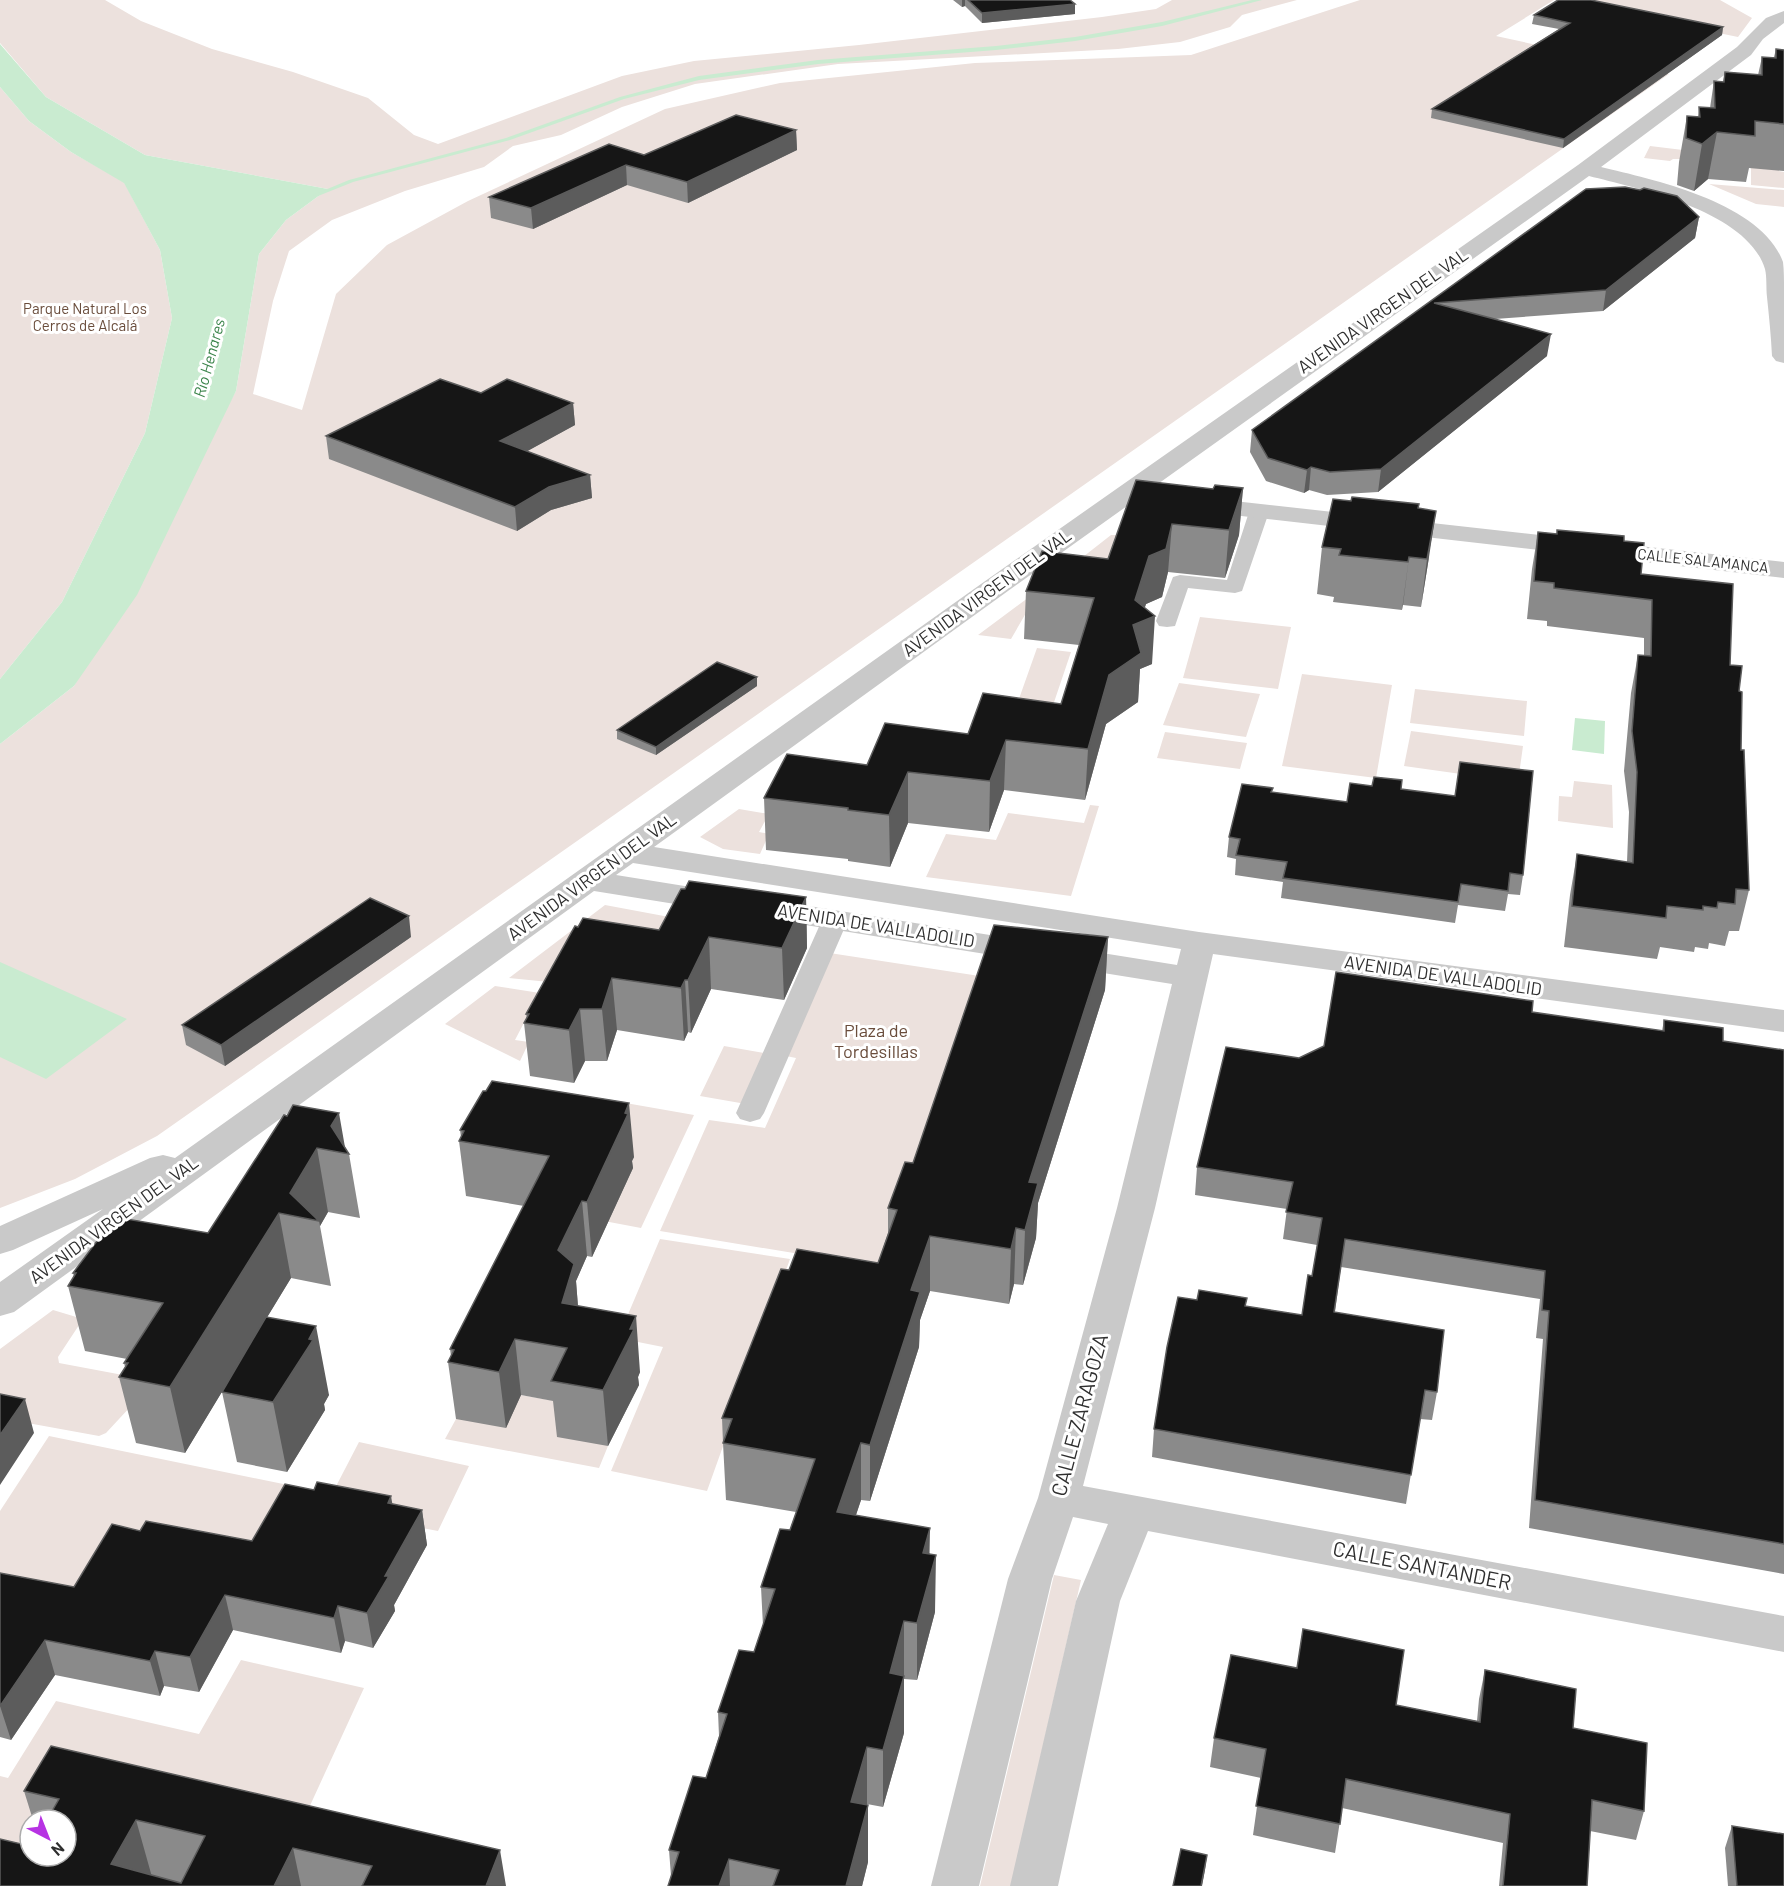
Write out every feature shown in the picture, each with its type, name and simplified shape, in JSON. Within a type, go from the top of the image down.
[{"type":"street","name":"AVENIDA VIRGEN DEL VAL","points":[[0,1302],[1122,496],[1593,164],[1778,23]]},
{"type":"street","points":[[1593,164],[1669,177],[1707,190],[1768,223]]},
{"type":"street","points":[[1593,164],[1712,208],[1736,222],[1758,240],[1773,258],[1776,270],[1784,356]]},
{"type":"street","name":"CALLE SALAMANCA","points":[[1122,496],[1784,570]]},
{"type":"street","points":[[1167,621],[1180,581],[1235,587],[1259,512]]},
{"type":"street","name":"AVENIDA DE VALLADOLID","points":[[626,852],[1199,942],[1784,1021]]},
{"type":"street","name":"AVENIDA DE VALLADOLID","points":[[588,880],[1190,977]]},
{"type":"street","points":[[750,1113],[835,920]]},
{"type":"street","points":[[1093,962],[1103,927]]},
{"type":"street","name":"CALLE ZARAGOZA","points":[[955,1886],[1030,1579],[1059,1498],[1136,1208],[1199,942]]},
{"type":"street","name":"AVENIDA VIRGEN DEL VAL","points":[[0,1240],[228,1138]]},
{"type":"street","name":"CALLE SANTANDER","points":[[1059,1498],[1784,1634]]},
{"type":"street","points":[[1034,1886],[1098,1601],[1134,1513]]},
{"type":"green space","points":[[0,0],[105,0],[141,21],[212,49],[293,72],[368,98],[414,135],[438,144],[622,76],[694,61],[1102,17],[1156,9],[1172,0],[1297,0],[1242,15],[1230,27],[1180,42],[1118,49],[838,64],[695,84],[622,107],[561,135],[513,146],[484,167],[405,191],[332,220],[289,251],[273,301],[253,394],[302,410],[336,294],[387,245],[468,201],[665,109],[780,83],[975,63],[1191,55],[1360,0],[1554,0],[1496,36],[1669,74],[157,1136],[75,1179],[0,1208],[0,744],[74,686],[236,391],[259,254],[286,220],[328,189],[145,155],[46,97],[0,43]]},
{"type":"green space","points":[[1559,0],[1720,0],[1752,18],[1738,37]]},
{"type":"green space","name":"Parque Natural Los Cerros de Alcalá","points":[[0,87],[29,121],[71,152],[124,182],[160,250],[172,318],[145,433],[62,602],[0,679]]},
{"type":"green space","points":[[1650,146],[1683,150],[1683,159],[1670,161],[1644,158]]},
{"type":"green space","points":[[1751,166],[1779,168],[1779,171],[1784,172],[1784,188],[1751,185]]},
{"type":"green space","points":[[1709,184],[1784,190],[1784,207],[1756,204]]},
{"type":"green space","points":[[1111,535],[1119,535],[1105,575],[1065,571]]},
{"type":"green space","points":[[1059,575],[1033,601],[1011,639],[978,635]]},
{"type":"green space","points":[[1200,617],[1291,627],[1278,689],[1183,678]]},
{"type":"green space","points":[[1037,648],[1071,652],[1049,717],[1014,713]]},
{"type":"green space","points":[[1302,674],[1392,685],[1376,778],[1282,766]]},
{"type":"green space","points":[[1179,683],[1260,694],[1246,737],[1163,725]]},
{"type":"green space","points":[[1415,689],[1527,701],[1524,736],[1410,723]]},
{"type":"green space","points":[[1411,731],[1523,746],[1518,782],[1404,766]]},
{"type":"green space","points":[[1165,732],[1247,743],[1240,769],[1157,758]]},
{"type":"green space","points":[[1574,781],[1612,785],[1613,828],[1558,821],[1559,796],[1572,797]]},
{"type":"green space","points":[[1090,805],[1099,806],[1071,896],[926,877],[946,834],[996,840],[1008,813],[1084,823]]},
{"type":"green space","points":[[739,809],[769,814],[759,832],[769,834],[760,854],[723,849],[700,837]]},
{"type":"green space","points":[[605,905],[680,919],[569,984],[509,978]]},
{"type":"green space","name":"Plaza de Tordesillas","points":[[823,952],[986,977],[878,1267],[660,1231],[709,1120],[765,1128],[796,1058],[781,1055]]},
{"type":"green space","points":[[495,986],[559,996],[529,1013],[515,1040],[529,1042],[520,1061],[445,1024]]},
{"type":"green space","points":[[724,1046],[769,1054],[746,1104],[700,1096]]},
{"type":"green space","points":[[523,1085],[694,1115],[641,1228],[604,1221],[633,1157],[496,1135]]},
{"type":"green space","points":[[660,1239],[790,1259],[707,1491],[611,1471],[663,1347],[618,1338]]},
{"type":"green space","points":[[53,1310],[83,1319],[58,1357],[59,1363],[139,1378],[145,1391],[106,1433],[99,1436],[0,1418],[0,1349]]},
{"type":"green space","points":[[521,1395],[572,1404],[608,1446],[599,1468],[445,1439],[456,1419]]},
{"type":"green space","points":[[49,1436],[332,1494],[359,1442],[469,1466],[438,1531],[286,1502],[248,1566],[76,1612],[0,1597],[0,1511]]},
{"type":"green space","points":[[1054,1575],[1081,1580],[1011,1886],[980,1886]]},
{"type":"green space","points":[[241,1660],[364,1688],[291,1847],[50,1795],[42,1808],[18,1808],[18,1846],[0,1875],[0,1776],[8,1778],[56,1701],[199,1734]]},
{"type":"water","name":"Río Henares","points":[[0,44],[46,97],[145,155],[328,189],[286,220],[259,254],[236,391],[137,595],[74,686],[0,744],[0,679],[62,602],[145,433],[172,318],[160,250],[124,183],[71,152],[29,121],[0,87]]},
{"type":"water","points":[[1575,718],[1605,721],[1604,754],[1572,750]]},
{"type":"water","points":[[0,962],[127,1019],[46,1079],[0,1057]]},
{"type":"building","points":[[968,0],[1070,0],[1075,4],[982,13]]},
{"type":"building","points":[[1558,0],[1591,0],[1723,27],[1564,139],[1432,109],[1570,23],[1534,15]]},
{"type":"building","points":[[1776,49],[1784,50],[1784,124],[1755,121],[1755,136],[1717,132],[1702,144],[1686,138],[1687,116],[1700,117],[1699,107],[1715,108],[1714,81],[1724,82],[1725,72],[1762,75],[1762,57],[1776,58]]},
{"type":"building","points":[[736,115],[796,130],[687,182],[626,165],[531,208],[489,197],[609,144],[644,155]]},
{"type":"building","points":[[1625,187],[1640,190],[1644,188],[1677,196],[1699,217],[1606,290],[1434,303],[1551,334],[1381,469],[1330,472],[1311,467],[1307,470],[1268,458],[1252,430],[1586,189]]},
{"type":"building","points":[[440,379],[481,393],[507,379],[573,403],[500,441],[590,475],[549,487],[515,507],[326,436]]},
{"type":"building","points":[[1136,480],[1213,489],[1215,485],[1243,488],[1229,530],[1172,524],[1166,549],[1149,556],[1135,600],[1155,616],[1133,625],[1141,653],[1109,675],[1088,749],[1006,740],[990,781],[908,772],[889,815],[764,798],[787,754],[867,765],[885,723],[968,734],[983,693],[1061,704],[1094,598],[1026,591],[1042,551],[1108,559]]},
{"type":"building","points":[[1352,497],[1419,504],[1418,508],[1436,511],[1427,559],[1409,557],[1408,562],[1339,555],[1341,549],[1322,547],[1333,499],[1351,501]]},
{"type":"building","points":[[1557,530],[1624,536],[1624,541],[1644,543],[1641,574],[1733,584],[1730,665],[1742,666],[1739,691],[1742,692],[1741,750],[1744,750],[1749,890],[1736,889],[1735,904],[1718,902],[1717,908],[1703,906],[1703,910],[1667,906],[1666,918],[1572,906],[1577,854],[1633,863],[1637,772],[1632,731],[1638,655],[1651,656],[1652,600],[1554,588],[1554,583],[1534,581],[1538,532],[1557,534]]},
{"type":"building","points":[[717,662],[757,677],[656,747],[617,730]]},
{"type":"building","points":[[1460,762],[1533,771],[1523,875],[1510,873],[1508,891],[1461,884],[1458,902],[1283,878],[1287,862],[1236,855],[1240,839],[1229,837],[1242,784],[1273,788],[1271,792],[1347,802],[1350,783],[1372,786],[1374,777],[1402,780],[1401,789],[1455,796]]},
{"type":"building","points":[[689,881],[806,897],[782,948],[709,937],[688,980],[685,980],[681,988],[612,978],[602,1009],[580,1009],[569,1030],[524,1023],[529,1014],[526,1014],[575,926],[578,927],[583,918],[659,930],[681,889],[685,889]]},
{"type":"building","points":[[370,898],[409,916],[221,1045],[182,1025]]},
{"type":"building","points":[[994,925],[1108,937],[1029,1182],[1038,1183],[1025,1230],[1016,1228],[1011,1249],[930,1236],[911,1290],[920,1292],[870,1445],[861,1443],[837,1512],[930,1528],[923,1553],[936,1555],[917,1623],[904,1621],[890,1673],[904,1676],[883,1750],[867,1747],[851,1802],[868,1805],[846,1886],[773,1886],[779,1870],[729,1859],[719,1886],[668,1886],[679,1852],[669,1850],[693,1776],[706,1778],[727,1714],[718,1712],[739,1650],[754,1652],[775,1589],[761,1587],[780,1529],[790,1530],[815,1459],[723,1443],[732,1419],[722,1418],[781,1269],[789,1270],[797,1249],[878,1263],[897,1210],[888,1208],[905,1162],[913,1163]]},
{"type":"building","points":[[1336,972],[1533,1001],[1532,1012],[1664,1031],[1664,1020],[1723,1028],[1723,1041],[1784,1050],[1784,1544],[1535,1500],[1549,1311],[1542,1310],[1545,1271],[1345,1239],[1334,1312],[1444,1330],[1437,1392],[1425,1390],[1411,1475],[1154,1429],[1167,1347],[1178,1297],[1197,1300],[1199,1290],[1247,1298],[1245,1306],[1302,1315],[1308,1275],[1312,1276],[1322,1218],[1286,1212],[1293,1182],[1197,1167],[1226,1047],[1299,1058],[1324,1046]]},
{"type":"building","points":[[492,1081],[629,1103],[625,1113],[628,1114],[587,1202],[582,1201],[558,1250],[574,1264],[562,1303],[636,1316],[630,1329],[634,1329],[603,1390],[551,1381],[567,1348],[515,1339],[499,1372],[448,1362],[454,1350],[450,1349],[549,1156],[459,1141],[464,1131],[460,1130],[483,1091],[486,1091]]},
{"type":"building","points":[[293,1105],[339,1113],[331,1126],[349,1154],[317,1148],[290,1193],[319,1221],[279,1213],[170,1387],[119,1377],[128,1363],[124,1363],[163,1303],[68,1286],[76,1273],[73,1273],[115,1217],[208,1233],[284,1115],[287,1116]]},
{"type":"building","points":[[266,1317],[316,1326],[309,1339],[313,1340],[273,1402],[222,1392]]},
{"type":"building","points":[[0,1394],[25,1399],[0,1435]]},
{"type":"building","points":[[317,1482],[391,1496],[388,1503],[422,1510],[385,1576],[389,1576],[367,1613],[338,1606],[334,1618],[225,1595],[190,1657],[155,1651],[150,1661],[45,1640],[0,1706],[0,1573],[74,1587],[112,1524],[140,1531],[146,1521],[252,1541],[285,1484],[314,1490]]},
{"type":"building","points":[[1303,1629],[1404,1650],[1396,1705],[1480,1722],[1485,1670],[1576,1689],[1573,1728],[1647,1743],[1644,1811],[1592,1800],[1587,1886],[1503,1886],[1510,1814],[1346,1779],[1340,1824],[1256,1806],[1266,1749],[1214,1738],[1231,1655],[1297,1668]]},
{"type":"building","points":[[51,1746],[500,1850],[486,1886],[362,1886],[372,1866],[293,1848],[274,1886],[0,1886],[0,1839],[18,1843],[18,1868],[78,1868],[78,1808],[54,1808],[59,1799],[24,1791]],"holes":[[[136,1820],[205,1836],[181,1883],[111,1864]]]},
{"type":"building","points":[[1732,1826],[1784,1834],[1784,1886],[1737,1886]]},
{"type":"building","points":[[1181,1849],[1207,1855],[1201,1886],[1173,1886]]},
{"type":"waterway","points":[[316,195],[351,181],[508,139],[622,98],[699,78],[818,62],[996,48],[1075,39],[1162,24],[1259,0]]}]
